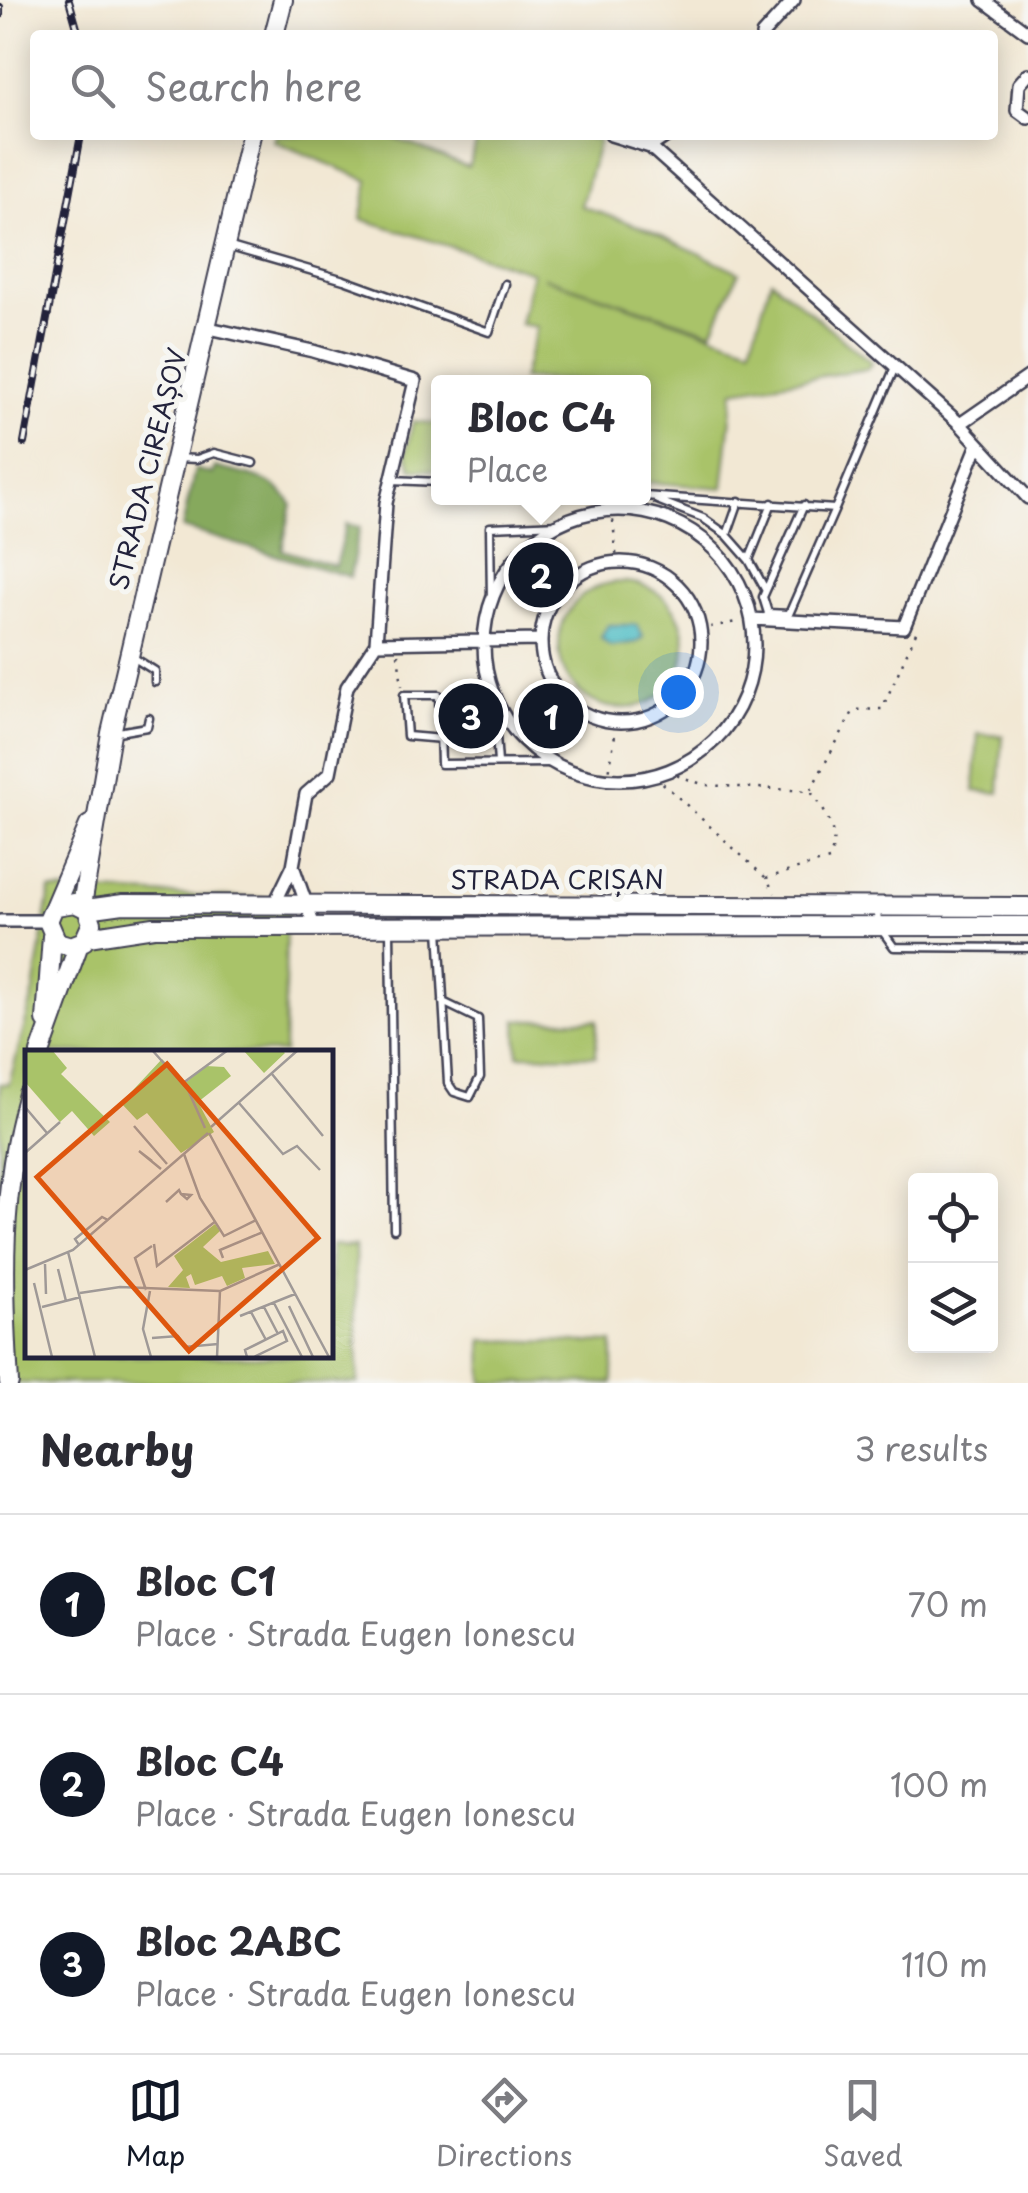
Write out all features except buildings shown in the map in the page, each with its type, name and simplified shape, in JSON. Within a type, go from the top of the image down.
[{"type":"main road","points":[[276,30],[283,0]]},
{"type":"main road","name":"STRADA CIREAȘOV","points":[[84,907],[94,816],[110,733],[251,140]]},
{"type":"main road","name":"STRADA CIREAȘOV","points":[[46,1032],[52,921],[94,816]]},
{"type":"main road","points":[[69,902],[84,907],[92,923],[83,940],[64,945],[52,921],[69,902]]},
{"type":"main road","name":"STRADA CRIȘAN","points":[[84,907],[1028,907]]},
{"type":"main road","name":"STRADA CRIȘAN","points":[[83,940],[138,928],[1028,926]]},
{"type":"main road","name":"STRADA CIREAȘOV","points":[[41,1050],[83,940]]},
{"type":"main road","points":[[7,1381],[1,1234],[10,1162],[25,1105]]},
{"type":"street","points":[[767,30],[794,0]]},
{"type":"street","points":[[982,0],[1028,33]]},
{"type":"street","points":[[1028,74],[1019,84],[1017,110],[1028,118]]},
{"type":"street","points":[[627,140],[650,147],[896,366],[960,424],[1028,498]]},
{"type":"street","points":[[650,147],[660,140]]},
{"type":"street","points":[[209,328],[412,376],[415,381],[381,541],[376,643],[348,687],[330,773],[306,794],[292,866],[274,905]]},
{"type":"street","points":[[960,424],[1028,376]]},
{"type":"street","points":[[752,618],[904,627],[978,444]]},
{"type":"street","points":[[612,510],[650,514],[686,528],[716,552],[739,582],[752,618],[754,650],[750,682],[738,711],[707,747],[661,774],[608,780],[552,762],[516,733],[493,693],[484,640],[491,602],[518,558],[558,524],[612,510]]},
{"type":"street","points":[[617,562],[662,573],[680,588],[700,629],[694,676],[681,696],[640,720],[617,722],[596,719],[562,697],[550,680],[540,640],[544,616],[564,586],[594,566],[617,562]]},
{"type":"street","points":[[376,643],[540,640]]},
{"type":"street","points":[[292,866],[314,926]]},
{"type":"street","points":[[0,921],[52,921]]},
{"type":"lane","points":[[227,246],[344,280],[488,332],[506,284]]},
{"type":"lane","points":[[804,505],[766,590],[763,604],[767,616],[789,614],[896,366]]},
{"type":"lane","points":[[175,458],[196,460],[214,453],[254,463]]},
{"type":"lane","points":[[391,480],[431,482]]},
{"type":"lane","points":[[651,496],[835,509]]},
{"type":"lane","points":[[651,499],[703,518],[726,535],[749,560],[766,590]]},
{"type":"lane","points":[[726,535],[739,501]]},
{"type":"lane","points":[[749,560],[772,503]]},
{"type":"lane","points":[[491,602],[490,527],[558,524]]},
{"type":"lane","points":[[129,654],[155,672],[155,682]]},
{"type":"lane","points":[[493,693],[498,763]]},
{"type":"lane","points":[[442,739],[408,736],[404,695],[439,695],[442,739],[441,764],[552,762]]},
{"type":"lane","points":[[110,733],[148,726],[150,718]]},
{"type":"lane","points":[[877,904],[878,925],[894,947],[1028,948]]},
{"type":"lane","points":[[390,927],[394,1229]]},
{"type":"lane","points":[[439,928],[448,1083],[454,1092],[470,1097],[480,1077],[478,1020],[444,1002]]},
{"type":"path","points":[[612,510],[617,562]]},
{"type":"path","points":[[700,629],[752,618]]},
{"type":"path","points":[[810,790],[854,710],[882,709],[918,628]]},
{"type":"path","points":[[396,643],[404,695]]},
{"type":"path","points":[[608,780],[617,722]]},
{"type":"path","points":[[661,774],[705,785],[810,790]]},
{"type":"path","points":[[661,774],[766,878],[778,904]]},
{"type":"path","points":[[766,878],[829,860],[833,830],[810,790]]},
{"type":"green space","points":[[400,140],[468,167],[477,140],[599,140],[581,206],[649,230],[739,272],[712,332],[543,277],[751,347],[771,280],[872,363],[867,369],[734,390],[723,488],[651,483],[651,375],[523,375],[537,327],[520,324],[532,272],[361,219],[369,181],[274,141]]},
{"type":"green space","points":[[413,421],[431,423],[431,470],[412,469],[406,453]]},
{"type":"green space","points":[[215,467],[258,478],[285,494],[292,504],[282,550],[335,566],[346,524],[360,527],[350,577],[182,528],[195,469],[212,474]]},
{"type":"green space","points":[[622,582],[646,587],[666,601],[680,621],[685,645],[680,669],[666,689],[646,703],[622,708],[598,703],[578,689],[564,669],[559,645],[564,621],[578,601],[598,587]]},
{"type":"green space","points":[[978,734],[1003,736],[999,793],[974,791]]},
{"type":"green space","points":[[50,890],[286,899],[291,922],[286,923],[284,1050],[25,1050],[25,1358],[332,1358],[332,1245],[355,1246],[358,1383],[0,1383],[0,1084],[9,1084],[34,991]]},
{"type":"green space","points":[[517,1020],[597,1020],[596,1056],[518,1055]]},
{"type":"green space","points":[[482,1340],[613,1343],[613,1383],[483,1383]]},
{"type":"water","points":[[608,625],[637,625],[643,637],[637,642],[610,646],[601,638]]},
{"type":"railway","points":[[69,0],[78,30]]},
{"type":"railway","points":[[0,7],[0,15]]},
{"type":"railway","points":[[24,443],[80,140]]},
{"type":"place","name":"Bloc C4","points":[[541,575]]},
{"type":"place","name":"Bloc 2ABC","points":[[471,716]]},
{"type":"place","name":"Bloc C1","points":[[551,716]]}]
